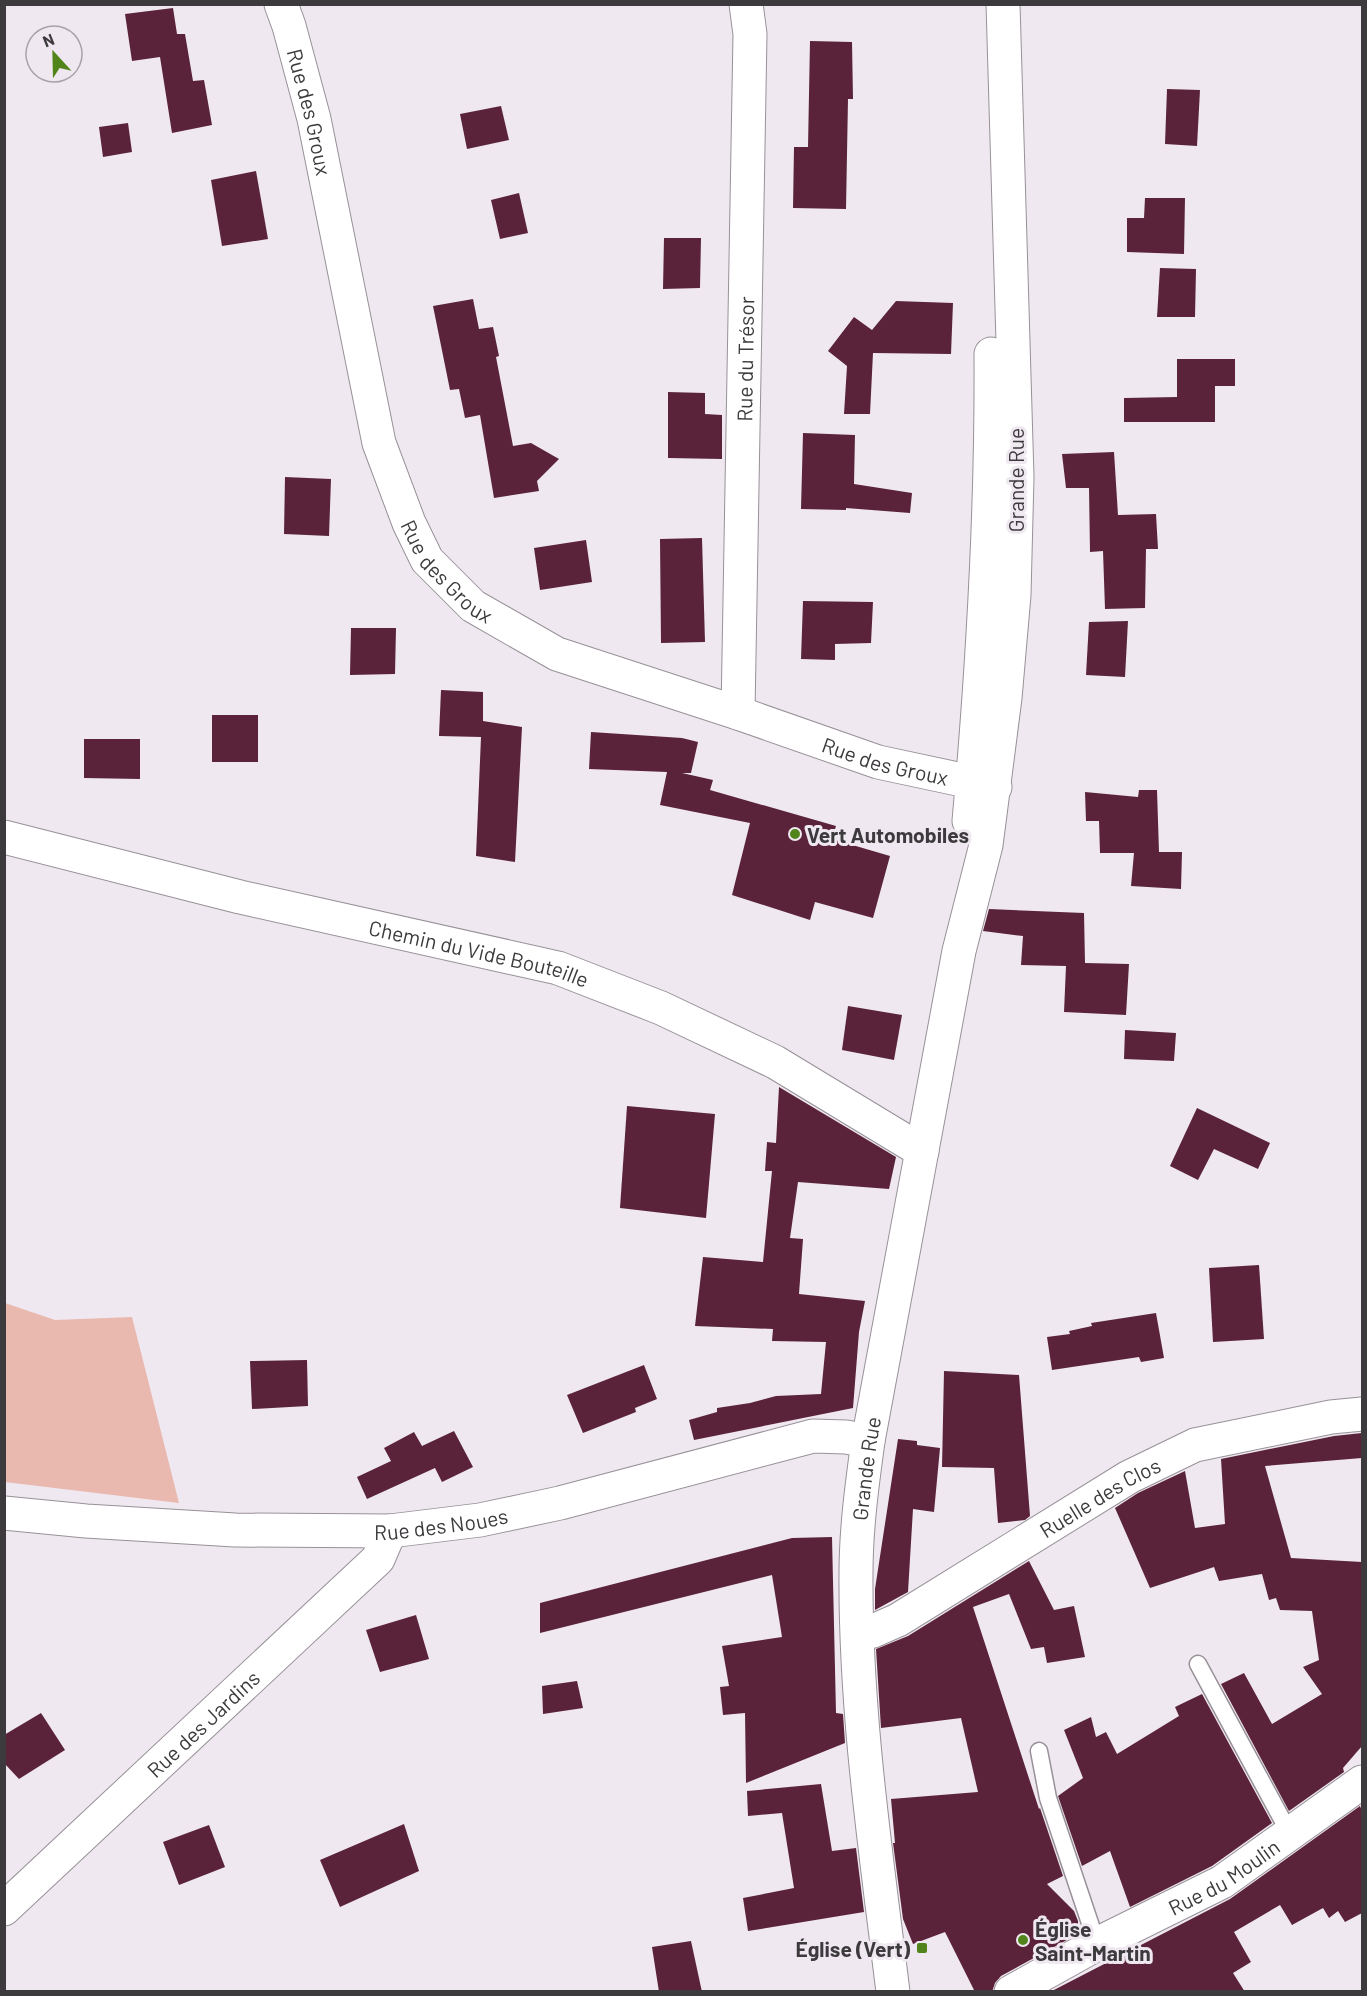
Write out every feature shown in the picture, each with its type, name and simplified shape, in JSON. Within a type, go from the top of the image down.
[{"type":"street","name":"Rue des Groux","points":[[281,4],[314,119],[379,443],[409,523],[427,560],[473,606],[556,654],[738,713],[878,762],[984,784]]},
{"type":"street","name":"Rue du Trésor","points":[[738,713],[750,34],[746,4]]},
{"type":"street","name":"Grande Rue","points":[[893,1992],[873,1833],[858,1634],[856,1572],[859,1511],[868,1441],[959,951],[984,784],[991,470],[990,195],[1002,4]]},
{"type":"street","name":"Chemin du Vide Bouteille","points":[[4,837],[240,897],[558,968],[661,1008],[775,1062],[922,1151]]},
{"type":"street","name":"Ruelle des Clos","points":[[858,1634],[873,1631],[898,1620],[1130,1477],[1195,1445],[1362,1414]]},
{"type":"street","name":"Rue des Noues","points":[[4,1513],[86,1521],[235,1530],[390,1531],[480,1520],[549,1505],[813,1436],[846,1437],[868,1441]]},
{"type":"street","name":"Rue des Jardins","points":[[4,1909],[378,1559],[390,1531]]},
{"type":"street","name":"Rue du Moulin","points":[[1011,1992],[1097,1944],[1222,1882],[1362,1782]]},
{"type":"lane","points":[[1198,1664],[1290,1834]]},
{"type":"lane","points":[[1039,1751],[1048,1798],[1097,1944]]},
{"type":"shaded area","points":[[5,1303],[55,1320],[132,1317],[179,1503],[5,1482]]},
{"type":"building","points":[[173,8],[177,34],[185,34],[193,81],[204,80],[212,125],[172,133],[160,57],[132,61],[125,14]]},
{"type":"building","points":[[810,41],[852,42],[853,99],[848,99],[846,209],[793,208],[794,147],[808,147]]},
{"type":"building","points":[[1167,89],[1200,90],[1197,146],[1165,144]]},
{"type":"building","points":[[501,106],[509,140],[467,149],[460,114]]},
{"type":"building","points":[[128,123],[132,152],[103,157],[99,127]]},
{"type":"building","points":[[256,171],[268,239],[222,246],[211,180]]},
{"type":"building","points":[[519,193],[528,233],[500,239],[491,200]]},
{"type":"building","points":[[1145,198],[1185,198],[1184,254],[1127,252],[1127,218],[1144,218]]},
{"type":"building","points":[[664,238],[701,238],[700,288],[663,289]]},
{"type":"building","points":[[1160,268],[1196,269],[1195,317],[1157,317]]},
{"type":"building","points":[[473,299],[479,329],[493,327],[499,356],[496,357],[513,446],[531,443],[559,459],[537,481],[539,491],[494,498],[480,415],[465,418],[459,389],[450,390],[433,306]]},
{"type":"building","points":[[896,301],[953,303],[951,354],[873,353],[870,414],[844,414],[847,366],[828,351],[854,317],[872,330]]},
{"type":"building","points":[[1177,359],[1235,359],[1235,386],[1215,386],[1215,422],[1124,422],[1124,398],[1177,397]]},
{"type":"building","points":[[668,392],[705,393],[705,414],[722,415],[722,459],[668,458]]},
{"type":"building","points":[[803,433],[855,435],[854,484],[912,493],[910,513],[846,508],[846,510],[801,509]]},
{"type":"building","points":[[1114,452],[1118,515],[1156,514],[1158,549],[1146,549],[1145,608],[1105,609],[1103,551],[1090,552],[1089,488],[1066,488],[1062,454]]},
{"type":"building","points":[[285,477],[331,479],[329,536],[284,534]]},
{"type":"building","points":[[702,538],[705,642],[661,643],[660,539]]},
{"type":"building","points":[[586,540],[592,582],[540,590],[534,548]]},
{"type":"building","points":[[803,601],[873,602],[871,643],[835,644],[835,660],[801,659]]},
{"type":"building","points":[[1128,621],[1125,677],[1086,675],[1089,622]]},
{"type":"building","points":[[351,628],[396,628],[395,674],[350,675]]},
{"type":"building","points":[[441,690],[483,692],[483,721],[522,727],[515,862],[476,856],[481,737],[439,736]]},
{"type":"building","points":[[212,715],[258,715],[258,762],[212,762]]},
{"type":"building","points":[[591,732],[682,738],[698,742],[691,773],[682,773],[713,780],[710,790],[836,826],[832,839],[890,856],[873,918],[815,902],[810,920],[732,895],[750,823],[660,805],[667,772],[589,769]]},
{"type":"building","points":[[84,739],[140,739],[140,779],[84,778]]},
{"type":"building","points":[[1139,790],[1157,790],[1159,852],[1182,852],[1181,889],[1131,886],[1134,853],[1100,853],[1099,821],[1086,821],[1085,792],[1138,797]]},
{"type":"building","points":[[989,909],[1084,913],[1085,963],[1129,964],[1126,1015],[1064,1012],[1066,966],[1021,965],[1023,936],[983,931]]},
{"type":"building","points":[[848,1006],[902,1015],[894,1060],[842,1050]]},
{"type":"building","points":[[1125,1030],[1176,1033],[1174,1061],[1124,1059]]},
{"type":"building","points":[[779,1087],[896,1157],[889,1189],[798,1182],[790,1238],[803,1239],[799,1294],[865,1301],[859,1332],[853,1408],[694,1440],[689,1420],[717,1412],[717,1408],[776,1396],[821,1394],[826,1342],[772,1341],[773,1329],[695,1326],[703,1257],[763,1262],[772,1171],[765,1171],[767,1142],[776,1143]]},
{"type":"building","points":[[627,1106],[715,1114],[706,1218],[620,1208]]},
{"type":"building","points":[[1197,1108],[1270,1143],[1258,1169],[1214,1149],[1198,1180],[1170,1166]]},
{"type":"building","points":[[1259,1265],[1264,1339],[1213,1342],[1209,1268]]},
{"type":"building","points":[[1156,1313],[1164,1358],[1141,1362],[1139,1357],[1052,1370],[1047,1337],[1070,1334],[1069,1331],[1092,1326],[1091,1323]]},
{"type":"building","points":[[307,1360],[308,1406],[252,1409],[250,1361]]},
{"type":"building","points":[[644,1365],[657,1399],[635,1408],[636,1412],[583,1433],[567,1395]]},
{"type":"building","points":[[944,1371],[1019,1375],[1030,1516],[1025,1520],[998,1523],[994,1468],[942,1467]]},
{"type":"building","points":[[454,1431],[473,1467],[442,1482],[435,1468],[367,1499],[357,1477],[391,1461],[384,1448],[414,1432],[422,1446]]},
{"type":"building","points":[[1362,1433],[1362,1458],[1265,1466],[1291,1558],[1362,1562],[1362,1746],[1343,1768],[1344,1772],[1289,1811],[1221,1684],[1244,1673],[1272,1724],[1322,1694],[1303,1667],[1319,1660],[1312,1611],[1280,1610],[1276,1598],[1269,1600],[1262,1574],[1219,1581],[1214,1567],[1150,1588],[1115,1508],[1138,1493],[1185,1471],[1195,1528],[1225,1524],[1221,1459],[1334,1436]]},
{"type":"building","points":[[898,1439],[917,1441],[917,1445],[940,1448],[934,1512],[913,1509],[908,1592],[875,1610],[875,1589]]},
{"type":"building","points":[[832,1537],[836,1713],[843,1714],[845,1743],[746,1783],[745,1713],[723,1715],[720,1687],[729,1686],[722,1646],[782,1637],[772,1575],[540,1633],[540,1603],[792,1538]]},
{"type":"building","points":[[1029,1561],[1054,1610],[1074,1606],[1085,1657],[1047,1663],[1044,1647],[1031,1649],[1009,1594],[973,1607],[1063,1876],[1047,1884],[1074,1911],[1078,1929],[1076,1935],[1001,1976],[992,1992],[975,1992],[945,1932],[913,1944],[903,1919],[893,1843],[895,1843],[891,1799],[978,1792],[961,1718],[881,1728],[876,1649],[908,1636]]},
{"type":"building","points":[[416,1615],[429,1659],[380,1672],[366,1630]]},
{"type":"building","points":[[577,1681],[583,1708],[543,1714],[542,1686]]},
{"type":"building","points":[[1202,1694],[1272,1823],[1212,1866],[1130,1907],[1110,1851],[1082,1866],[1058,1796],[1083,1778],[1064,1730],[1091,1717],[1096,1737],[1106,1732],[1117,1754],[1179,1716],[1175,1707]]},
{"type":"building","points":[[41,1713],[65,1750],[19,1779],[4,1763],[4,1735]]},
{"type":"building","points":[[821,1784],[832,1851],[856,1848],[864,1912],[748,1931],[743,1898],[794,1888],[782,1813],[748,1816],[747,1791]]},
{"type":"building","points":[[1360,1806],[1362,1811],[1362,1913],[1345,1922],[1338,1911],[1329,1918],[1323,1908],[1292,1925],[1280,1905],[1234,1932],[1251,1962],[1233,1973],[1245,1992],[1050,1992],[1230,1899]]},
{"type":"building","points":[[404,1824],[419,1871],[340,1907],[320,1860]]},
{"type":"building","points":[[209,1825],[225,1867],[179,1885],[163,1842]]},
{"type":"building","points":[[691,1941],[702,1992],[659,1992],[652,1947]]},
{"type":"place","name":"Vert Automobiles","points":[[795,834]]},
{"type":"place","name":"Église Saint-Martin","points":[[1023,1940]]},
{"type":"place","name":"Église (Vert)","points":[[922,1948]]}]
